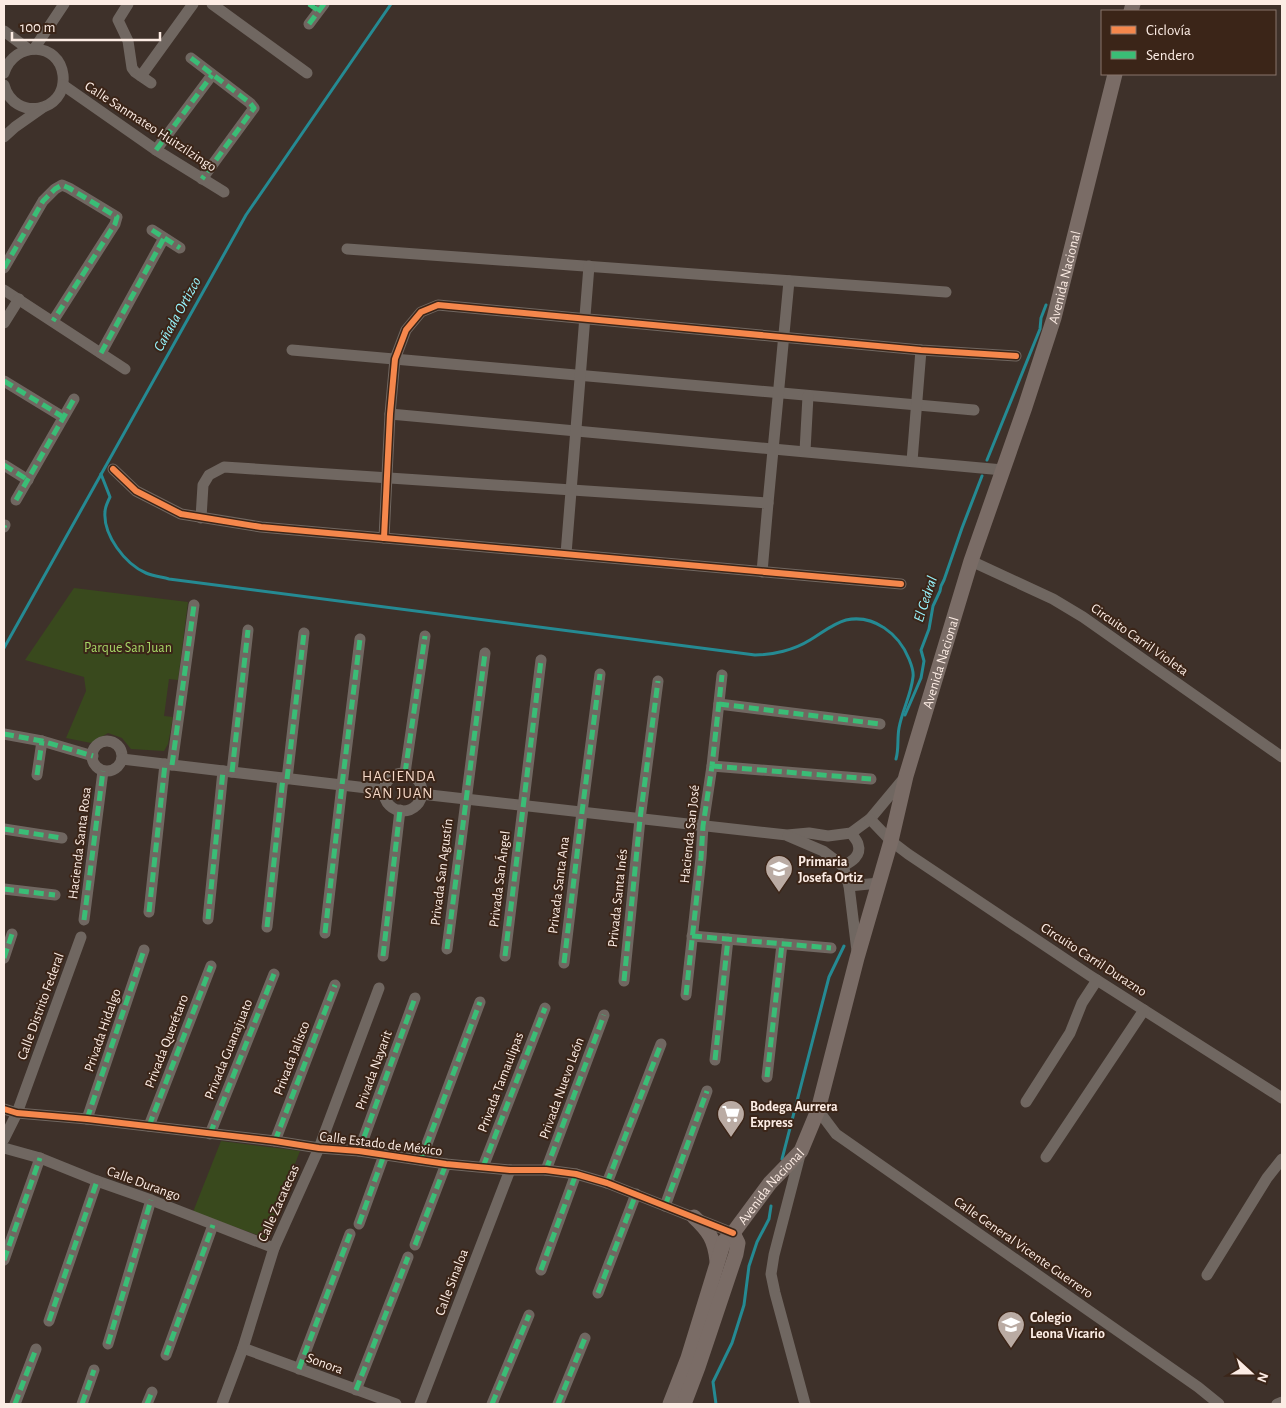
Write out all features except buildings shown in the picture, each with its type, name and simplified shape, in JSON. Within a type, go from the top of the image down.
[{"type":"main road","name":"Avenida Nacional","points":[[670,1404],[688,1358],[724,1242],[733,1233],[770,1183],[801,1152],[818,1110],[858,958],[892,842],[906,776],[971,561],[1054,318],[1116,75]]},
{"type":"main road","points":[[694,1217],[708,1230],[716,1249],[717,1266]]},
{"type":"main road","name":"Avenida Nacional","points":[[684,1404],[736,1254],[738,1243],[733,1233]]},
{"type":"street","points":[[31,49],[64,4]]},
{"type":"street","points":[[128,4],[118,20],[128,41],[132,68],[146,80],[193,4]]},
{"type":"street","points":[[212,4],[307,73]]},
{"type":"street","points":[[309,4],[321,7],[309,24]]},
{"type":"street","points":[[4,31],[31,49]]},
{"type":"street","points":[[4,72],[6,65],[19,52],[31,49],[44,51],[53,56],[60,65],[63,75],[63,85],[59,95],[4,137]]},
{"type":"street","points":[[191,58],[250,102],[254,108],[202,178]]},
{"type":"street","points":[[156,150],[212,75]]},
{"type":"street","points":[[4,85],[10,99],[17,105],[35,109],[44,107]]},
{"type":"street","name":"Calle Sanmateo Huitzilzingo","points":[[63,85],[156,150],[224,192]]},
{"type":"street","points":[[4,268],[43,201],[62,185],[117,217],[53,321]]},
{"type":"street","points":[[152,230],[180,248]]},
{"type":"street","points":[[101,353],[164,238]]},
{"type":"street","points":[[348,249],[946,292]]},
{"type":"street","points":[[566,554],[589,266]]},
{"type":"street","points":[[762,572],[789,281]]},
{"type":"street","points":[[4,290],[125,369]]},
{"type":"street","points":[[4,323],[19,299]]},
{"type":"street","points":[[384,538],[390,414],[395,359],[406,330],[421,312],[438,305],[784,338],[1016,356]]},
{"type":"street","points":[[292,350],[974,410]]},
{"type":"street","points":[[912,461],[921,350]]},
{"type":"street","points":[[4,381],[63,417]]},
{"type":"street","points":[[805,451],[808,396]]},
{"type":"street","points":[[16,500],[74,399]]},
{"type":"street","points":[[390,414],[1002,470]]},
{"type":"street","points":[[4,466],[28,480]]},
{"type":"street","points":[[201,518],[203,485],[209,475],[224,467],[768,503]]},
{"type":"street","points":[[113,469],[136,492],[180,514],[261,527],[901,584]]},
{"type":"street","name":"Circuito Carril Violeta","points":[[971,561],[1053,599],[1083,617],[1282,757]]},
{"type":"street","points":[[148,912],[168,764],[194,605]]},
{"type":"street","points":[[208,919],[248,630]]},
{"type":"street","points":[[267,927],[304,633]]},
{"type":"street","points":[[405,773],[425,636]]},
{"type":"street","points":[[326,933],[360,639]]},
{"type":"street","name":"Privada San Agustín","points":[[446,949],[485,653]]},
{"type":"street","name":"Privada San Ángel","points":[[505,956],[541,660]]},
{"type":"street","name":"Privada Santa Ana","points":[[564,963],[600,674]]},
{"type":"street","name":"Hacienda San José","points":[[686,995],[703,826],[722,676]]},
{"type":"street","name":"Privada Santa Inés","points":[[624,981],[640,819],[658,681]]},
{"type":"street","points":[[718,704],[880,724]]},
{"type":"street","points":[[4,734],[42,741],[92,756]]},
{"type":"street","points":[[37,775],[42,741]]},
{"type":"street","points":[[104,742],[109,742],[118,746],[122,759],[114,770],[103,771],[96,765],[92,756],[96,747],[104,742]]},
{"type":"street","points":[[122,759],[384,790]]},
{"type":"street","points":[[712,766],[871,779]]},
{"type":"street","name":"Hacienda Santa Rosa","points":[[84,920],[103,771]]},
{"type":"street","points":[[405,773],[415,778],[421,788],[421,794],[412,808],[400,810],[390,806],[384,796],[384,790],[385,784],[393,775],[405,773]]},
{"type":"street","points":[[421,794],[787,835],[809,833],[828,836],[851,833],[870,819],[906,776]]},
{"type":"street","points":[[383,956],[400,810]]},
{"type":"street","name":"Circuito Carril Durazno","points":[[870,819],[892,842],[908,854],[1097,980],[1282,1098]]},
{"type":"street","points":[[4,829],[62,838]]},
{"type":"street","points":[[843,866],[853,861],[857,855],[858,844],[851,833]]},
{"type":"street","points":[[787,835],[823,851],[843,866],[849,886],[858,958]]},
{"type":"street","points":[[849,886],[879,883]]},
{"type":"street","points":[[4,889],[55,895]]},
{"type":"street","points":[[4,958],[12,934]]},
{"type":"street","points":[[692,936],[831,948]]},
{"type":"street","name":"Calle Distrito Federal","points":[[4,1139],[17,1113],[81,937]]},
{"type":"street","points":[[714,1060],[728,939]]},
{"type":"street","points":[[767,1077],[782,944]]},
{"type":"street","name":"Privada Hidalgo","points":[[87,1119],[144,950]]},
{"type":"street","name":"Privada Querétaro","points":[[149,1126],[211,966]]},
{"type":"street","name":"Privada Guanajuato","points":[[210,1134],[274,974]]},
{"type":"street","points":[[1026,1102],[1070,1033],[1082,1003],[1097,980]]},
{"type":"street","name":"Privada Jalisco","points":[[274,1141],[335,985]]},
{"type":"street","name":"Calle Zacatecas","points":[[222,1404],[243,1348],[274,1248],[318,1148],[379,988]]},
{"type":"street","name":"Privada Nayarit","points":[[359,1151],[414,998]]},
{"type":"street","points":[[421,1160],[480,1002]]},
{"type":"street","name":"Privada Tamaulipas","points":[[483,1167],[545,1008]]},
{"type":"street","points":[[1046,1157],[1144,1010]]},
{"type":"street","name":"Privada Nuevo León","points":[[546,1170],[604,1016]]},
{"type":"street","points":[[607,1183],[661,1044]]},
{"type":"street","points":[[665,1206],[707,1091]]},
{"type":"street","name":"Calle Estado de México","points":[[4,1109],[17,1113],[149,1126],[318,1148],[359,1151],[446,1164],[510,1170],[546,1170],[576,1174],[607,1183],[733,1233]]},
{"type":"street","name":"Calle General Vicente Guerrero","points":[[818,1110],[836,1134],[1198,1387],[1219,1404]]},
{"type":"street","name":"Calle Durango","points":[[4,1148],[40,1158],[274,1248]]},
{"type":"street","points":[[801,1152],[774,1255],[771,1274],[774,1293],[805,1404]]},
{"type":"street","points":[[359,1224],[384,1155]]},
{"type":"street","points":[[4,1260],[40,1158]]},
{"type":"street","points":[[1207,1275],[1267,1178],[1282,1159]]},
{"type":"street","points":[[416,1245],[446,1164]]},
{"type":"street","name":"Calle Sinaloa","points":[[420,1404],[510,1170]]},
{"type":"street","points":[[541,1270],[576,1174]]},
{"type":"street","points":[[49,1321],[97,1181]]},
{"type":"street","points":[[598,1293],[636,1194]]},
{"type":"street","points":[[108,1344],[151,1200]]},
{"type":"street","points":[[166,1355],[212,1225]]},
{"type":"street","points":[[299,1369],[350,1234]]},
{"type":"street","points":[[356,1390],[408,1257]]},
{"type":"street","points":[[492,1404],[529,1314]]},
{"type":"street","points":[[558,1404],[585,1338]]},
{"type":"street","name":"Sonora","points":[[243,1348],[396,1404]]},
{"type":"street","points":[[15,1404],[36,1349]]},
{"type":"street","points":[[82,1404],[94,1370]]},
{"type":"street","points":[[147,1404],[152,1392]]},
{"type":"street","points":[[1277,1404],[1282,1402]]},
{"type":"green space","name":"Parque San Juan","points":[[74,588],[188,602],[178,680],[169,679],[164,716],[173,717],[168,744],[164,751],[131,749],[122,738],[108,733],[91,743],[66,738],[86,691],[84,677],[25,660]]},
{"type":"green space","points":[[221,1141],[300,1151],[266,1238],[193,1212]]},
{"type":"waterway","name":"Cañada Ortizco","points":[[4,648],[246,215],[391,4]]},
{"type":"waterway","name":"El Cedral","points":[[987,460],[1040,329],[1041,318],[1046,305]]},
{"type":"waterway","points":[[101,474],[110,497],[105,512],[105,521],[117,548],[138,569],[169,579],[755,655],[776,653],[797,647],[832,626],[846,620],[856,619],[876,623],[892,634],[899,642],[905,650],[913,672],[899,728],[896,759]]},
{"type":"waterway","name":"El Cedral","points":[[905,715],[921,678],[924,661],[921,650],[929,629],[933,606],[982,476]]},
{"type":"waterway","points":[[782,1159],[829,977],[844,946]]},
{"type":"waterway","points":[[716,1404],[713,1382],[732,1343],[744,1305],[749,1266],[757,1242],[769,1219],[771,1206]]},
{"type":"marked path","points":[[309,4],[319,11]]},
{"type":"marked path","points":[[309,24],[324,4]]},
{"type":"marked path","points":[[191,58],[254,108],[202,179]]},
{"type":"marked path","points":[[156,150],[212,75]]},
{"type":"marked path","points":[[4,268],[43,201],[62,185],[117,217],[115,224],[53,321]]},
{"type":"marked path","points":[[152,230],[180,248]]},
{"type":"marked path","points":[[101,353],[164,238]]},
{"type":"marked path","points":[[4,381],[63,417]]},
{"type":"marked path","points":[[16,500],[74,399]]},
{"type":"marked path","points":[[4,465],[28,480]]},
{"type":"marked path","points":[[172,765],[194,605]]},
{"type":"marked path","points":[[232,772],[248,630]]},
{"type":"marked path","points":[[287,779],[304,633]]},
{"type":"marked path","points":[[405,773],[425,636]]},
{"type":"marked path","points":[[325,933],[360,639]]},
{"type":"marked path","points":[[447,949],[485,653]]},
{"type":"marked path","points":[[505,956],[541,660]]},
{"type":"marked path","points":[[564,963],[600,674]]},
{"type":"marked path","points":[[686,995],[703,826],[722,675]]},
{"type":"marked path","points":[[624,981],[640,819],[658,681]]},
{"type":"marked path","points":[[719,704],[880,724]]},
{"type":"marked path","points":[[4,734],[42,741],[93,756]]},
{"type":"marked path","points":[[37,775],[42,741]]},
{"type":"marked path","points":[[149,912],[165,764]]},
{"type":"marked path","points":[[712,766],[871,779]]},
{"type":"marked path","points":[[84,920],[103,771]]},
{"type":"marked path","points":[[208,919],[223,771]]},
{"type":"marked path","points":[[267,927],[283,778]]},
{"type":"marked path","points":[[383,956],[400,810]]},
{"type":"marked path","points":[[4,829],[62,838]]},
{"type":"marked path","points":[[4,889],[55,895]]},
{"type":"marked path","points":[[4,958],[12,934]]},
{"type":"marked path","points":[[692,936],[831,948]]},
{"type":"marked path","points":[[715,1060],[728,939]]},
{"type":"marked path","points":[[767,1077],[782,944]]},
{"type":"marked path","points":[[87,1119],[144,950]]},
{"type":"marked path","points":[[149,1126],[211,966]]},
{"type":"marked path","points":[[210,1134],[274,974]]},
{"type":"marked path","points":[[275,1141],[335,985]]},
{"type":"marked path","points":[[359,1151],[415,998]]},
{"type":"marked path","points":[[421,1160],[480,1002]]},
{"type":"marked path","points":[[483,1167],[545,1008]]},
{"type":"marked path","points":[[546,1170],[604,1015]]},
{"type":"marked path","points":[[607,1183],[661,1044]]},
{"type":"marked path","points":[[665,1206],[707,1091]]},
{"type":"marked path","points":[[359,1224],[384,1155]]},
{"type":"marked path","points":[[4,1260],[40,1158]]},
{"type":"marked path","points":[[415,1245],[446,1164]]},
{"type":"marked path","points":[[541,1270],[576,1174]]},
{"type":"marked path","points":[[49,1321],[97,1181]]},
{"type":"marked path","points":[[598,1293],[636,1194]]},
{"type":"marked path","points":[[108,1344],[151,1200]]},
{"type":"marked path","points":[[166,1355],[213,1225]]},
{"type":"marked path","points":[[299,1369],[350,1234]]},
{"type":"marked path","points":[[356,1390],[408,1257]]},
{"type":"marked path","points":[[492,1404],[529,1315]]},
{"type":"marked path","points":[[558,1404],[585,1338]]},
{"type":"marked path","points":[[15,1404],[36,1349]]},
{"type":"marked path","points":[[82,1404],[94,1370]]},
{"type":"marked path","points":[[147,1404],[152,1392]]},
{"type":"cycle path","points":[[384,538],[390,414],[395,359],[406,330],[421,312],[438,305],[921,350],[1016,356]]},
{"type":"cycle path","points":[[113,469],[136,491],[181,514],[261,527],[901,584]]},
{"type":"cycle path","points":[[4,1109],[17,1113],[87,1119],[275,1141],[446,1164],[510,1170],[546,1170],[576,1174],[607,1183],[733,1233]]},
{"type":"place","name":"Primaria Josefa Ortiz","points":[[779,893]]},
{"type":"place","name":"Bodega Aurrera Express","points":[[731,1138]]},
{"type":"place","name":"Colegio Leona Vicario","points":[[1011,1349]]},
{"type":"district","name":"HACIENDA SAN JUAN","points":[[399,784]]}]
